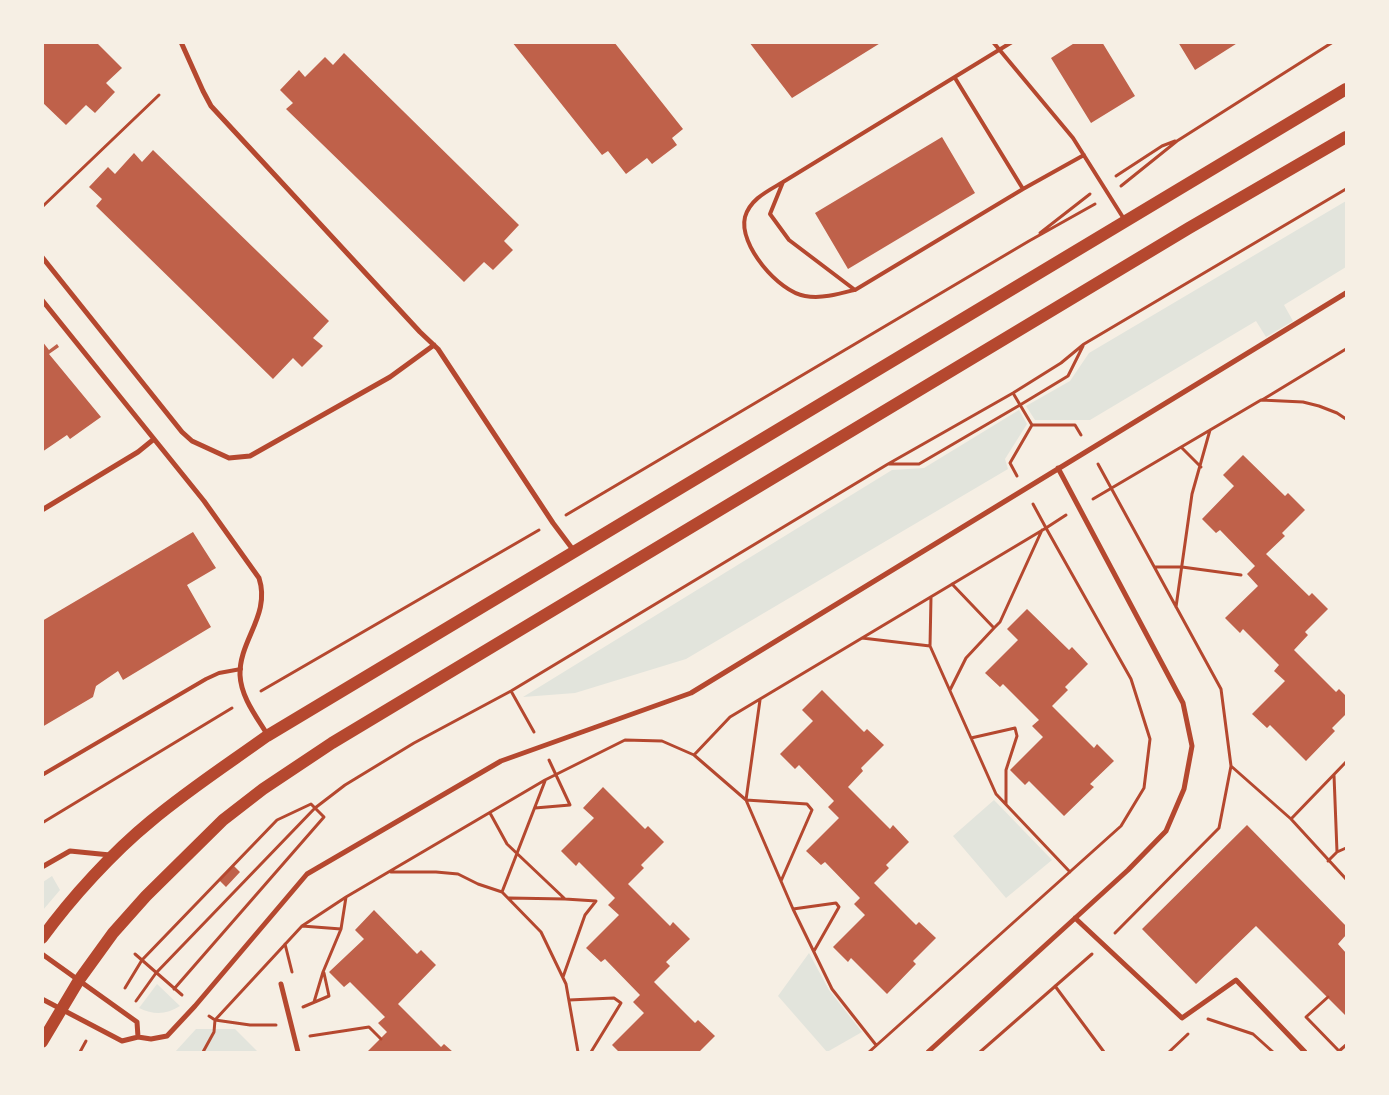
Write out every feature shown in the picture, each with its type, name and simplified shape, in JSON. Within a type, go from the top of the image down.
[{"type":"main road","points":[[42,938],[113,856],[165,810],[268,736],[574,551],[638,515],[1126,223],[1346,89]]},
{"type":"main road","points":[[42,1042],[79,980],[113,933],[146,896],[222,820],[263,789],[324,748],[1188,228],[1346,137]]},
{"type":"street","points":[[181,42],[211,106],[434,345],[553,523],[574,551]]},
{"type":"street","points":[[42,257],[182,432],[192,441],[229,458],[250,456],[390,377],[434,345]]},
{"type":"street","points":[[42,1000],[122,1041],[138,1037],[151,1039],[167,1036],[195,1006],[307,874],[501,761],[691,693],[1346,293]]},
{"type":"street","points":[[42,300],[204,501],[259,578],[262,589],[262,602],[242,659],[240,675],[246,700],[268,736]]},
{"type":"street","points":[[42,510],[138,452],[154,439]]},
{"type":"street","points":[[928,1052],[1128,870],[1166,831],[1184,789],[1192,746],[1184,703],[1058,468]]},
{"type":"street","points":[[42,867],[70,851],[113,856]]},
{"type":"street","points":[[1075,918],[1182,1018],[1236,980],[1305,1052]]},
{"type":"street","points":[[42,954],[137,1022],[138,1037]]},
{"type":"street","points":[[281,984],[298,1052]]},
{"type":"lane","points":[[993,42],[998,51],[1074,138],[1126,223]]},
{"type":"lane","points":[[1012,42],[759,196],[745,218],[746,239],[762,266],[779,283],[792,292],[806,296],[831,296],[854,290],[1023,189],[1084,155]]},
{"type":"lane","points":[[955,78],[1023,189]]},
{"type":"lane","points":[[783,182],[770,214],[789,240],[854,290]]},
{"type":"lane","points":[[42,775],[206,679],[241,669]]},
{"type":"path","points":[[1177,141],[1334,42]]},
{"type":"path","points":[[42,207],[159,95]]},
{"type":"path","points":[[133,1004],[156,972],[315,808],[345,785],[414,743],[511,691],[888,464],[1014,393],[1061,363],[1084,344],[1346,189]]},
{"type":"path","points":[[42,822],[246,700],[553,523],[1029,241]]},
{"type":"path","points":[[888,464],[919,464],[1068,376],[1084,344]]},
{"type":"path","points":[[694,755],[730,717],[1346,349]]},
{"type":"path","points":[[1014,393],[1032,425]]},
{"type":"path","points":[[1261,400],[1303,402],[1337,412],[1346,419]]},
{"type":"path","points":[[980,1052],[1103,944],[1219,828],[1231,766],[1221,689],[1075,425],[1032,425]]},
{"type":"path","points":[[868,1052],[1122,826],[1144,788],[1150,739],[1131,679],[1010,463],[1032,425]]},
{"type":"path","points":[[1176,607],[1192,494],[1210,430]]},
{"type":"path","points":[[1181,447],[1201,467]]},
{"type":"path","points":[[950,690],[966,658],[1000,622],[1042,530]]},
{"type":"path","points":[[1154,567],[1182,567],[1241,575]]},
{"type":"path","points":[[952,584],[994,628]]},
{"type":"path","points":[[931,597],[930,646],[996,794],[1070,872]]},
{"type":"path","points":[[862,638],[930,646]]},
{"type":"path","points":[[746,800],[760,699]]},
{"type":"path","points":[[971,738],[1015,728],[1017,736],[1006,770],[1006,804]]},
{"type":"path","points":[[203,1052],[214,1032],[215,1020],[302,926],[346,897],[545,780],[625,740],[662,741],[694,755],[746,800],[781,881],[832,988],[876,1046]]},
{"type":"path","points":[[1292,820],[1346,762]]},
{"type":"path","points":[[1231,766],[1292,820],[1346,880]]},
{"type":"path","points":[[534,808],[570,805],[557,775]]},
{"type":"path","points":[[1334,775],[1337,852]]},
{"type":"path","points":[[502,892],[545,780]]},
{"type":"path","points":[[746,800],[808,804],[812,810],[781,881]]},
{"type":"path","points":[[125,988],[142,960],[277,820],[311,804],[324,817],[174,989]]},
{"type":"path","points":[[490,813],[507,844],[518,852],[565,899]]},
{"type":"path","points":[[1328,861],[1337,852],[1346,848]]},
{"type":"path","points":[[391,872],[458,874],[502,892],[542,932],[566,984],[578,1052]]},
{"type":"path","points":[[314,1002],[341,929],[346,897]]},
{"type":"path","points":[[508,898],[596,901],[586,915],[563,978]]},
{"type":"path","points":[[794,909],[836,903],[839,907],[814,951]]},
{"type":"path","points":[[302,926],[341,929]]},
{"type":"path","points":[[135,954],[174,989],[215,1020],[266,1026],[291,1023]]},
{"type":"path","points":[[301,1008],[329,996],[324,972]]},
{"type":"path","points":[[1055,986],[1104,1052]]},
{"type":"path","points":[[1328,997],[1306,1017],[1339,1052],[1346,1045]]},
{"type":"path","points":[[569,1000],[614,998],[621,1003],[591,1052]]},
{"type":"path","points":[[1205,1018],[1254,1034],[1273,1052]]},
{"type":"path","points":[[294,1038],[369,1027],[381,1039]]},
{"type":"path","points":[[1169,1052],[1190,1032]]},
{"type":"path","points":[[80,1052],[86,1041]]},
{"type":"shaded area","points":[[1346,201],[1346,267],[1284,305],[1293,321],[1266,337],[1256,321],[1090,420],[1035,420],[1026,406],[1070,381],[1089,353]]},
{"type":"shaded area","points":[[1019,410],[1027,424],[1005,459],[1008,469],[686,659],[575,693],[523,697],[892,470],[924,468]]},
{"type":"shaded area","points":[[994,800],[1052,860],[1006,898],[953,836]]},
{"type":"shaded area","points":[[52,876],[60,890],[43,910],[43,882]]},
{"type":"shaded area","points":[[809,953],[829,990],[862,1032],[827,1052],[778,996]]},
{"type":"shaded area","points":[[157,984],[180,1006],[160,1013],[139,1008]]},
{"type":"shaded area","points":[[196,1029],[235,1029],[258,1052],[175,1052]]},
{"type":"building","points":[[42,42],[96,42],[122,68],[106,83],[115,92],[95,113],[86,105],[66,125],[42,102]]},
{"type":"building","points":[[512,42],[614,42],[683,129],[672,138],[677,145],[652,164],[647,158],[626,174],[608,151],[602,155]]},
{"type":"building","points":[[749,42],[882,42],[792,98]]},
{"type":"building","points":[[1076,42],[1102,42],[1135,96],[1091,123],[1051,58]]},
{"type":"building","points":[[1178,42],[1239,42],[1195,70]]},
{"type":"building","points":[[344,53],[519,225],[504,241],[513,250],[493,270],[484,262],[464,282],[286,109],[293,103],[280,90],[299,70],[305,77],[325,57],[333,65]]},
{"type":"building","points":[[942,137],[975,193],[848,269],[815,213]]},
{"type":"building","points":[[153,150],[329,321],[313,338],[323,346],[302,367],[293,358],[273,379],[96,206],[102,199],[89,187],[108,167],[115,174],[134,153],[142,162]]},
{"type":"building","points":[[42,341],[49,350],[57,344],[59,347],[49,354],[101,417],[70,439],[67,435],[42,452]]},
{"type":"building","points":[[1243,455],[1285,496],[1288,493],[1305,510],[1282,533],[1285,536],[1266,554],[1309,596],[1312,593],[1328,609],[1305,632],[1308,635],[1294,650],[1336,692],[1339,689],[1346,696],[1346,714],[1332,728],[1335,731],[1306,761],[1270,725],[1267,728],[1252,714],[1285,681],[1274,671],[1279,665],[1243,629],[1240,633],[1225,618],[1258,586],[1247,574],[1255,566],[1220,530],[1216,533],[1202,519],[1234,486],[1223,475]]},
{"type":"building","points":[[193,532],[216,568],[187,585],[211,627],[123,680],[118,671],[96,686],[93,697],[42,727],[42,621]]},
{"type":"building","points":[[1027,609],[1069,650],[1072,647],[1088,664],[1065,687],[1068,690],[1052,706],[1094,748],[1097,744],[1114,761],[1090,784],[1094,787],[1064,816],[1029,781],[1025,785],[1010,770],[1043,737],[1032,726],[1039,720],[1003,684],[1000,687],[985,673],[1018,640],[1007,629]]},
{"type":"building","points":[[822,690],[864,732],[867,729],[884,745],[861,768],[863,771],[848,787],[890,829],[893,825],[909,842],[886,865],[889,868],[874,883],[916,925],[919,922],[936,938],[913,961],[916,964],[887,994],[851,958],[848,962],[833,947],[865,915],[854,904],[860,898],[825,862],[821,865],[806,851],[839,818],[828,807],[834,801],[799,765],[795,769],[780,754],[813,721],[802,710]]},
{"type":"building","points":[[603,787],[645,829],[648,826],[664,842],[641,865],[644,868],[628,884],[670,926],[673,922],[690,939],[666,962],[670,966],[654,982],[695,1023],[698,1020],[715,1036],[699,1052],[619,1052],[612,1045],[644,1013],[633,1002],[640,995],[605,959],[601,962],[586,948],[619,915],[608,905],[615,898],[579,862],[576,866],[561,851],[594,818],[583,808]]},
{"type":"building","points":[[1247,825],[1346,926],[1346,935],[1338,944],[1346,953],[1346,1016],[1256,926],[1196,984],[1142,929]]},
{"type":"building","points":[[233,865],[240,872],[226,887],[219,880]]},
{"type":"building","points":[[374,910],[417,954],[421,950],[436,965],[398,1004],[441,1047],[444,1044],[453,1052],[367,1052],[387,1032],[378,1023],[385,1017],[350,982],[344,987],[329,972],[364,939],[355,930]]}]
